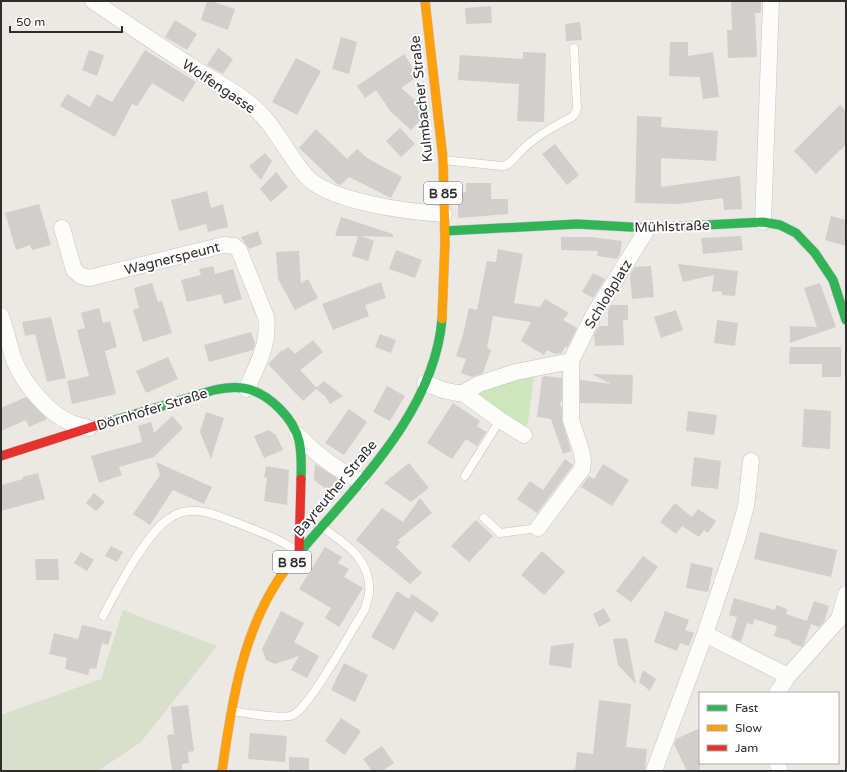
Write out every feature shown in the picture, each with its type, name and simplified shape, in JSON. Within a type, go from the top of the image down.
[{"type":"street","name":"Wolfengasse","points":[[93,1],[251,105],[274,130],[307,177],[320,187],[336,194],[403,211],[444,214]]},
{"type":"street","name":"Kulmbacher Straße","points":[[425,1],[443,160],[445,231],[443,306],[440,334],[436,356],[425,383]]},
{"type":"street","points":[[763,222],[771,1]]},
{"type":"street","name":"Mühlstraße","points":[[445,231],[577,224],[648,228],[763,222],[780,225],[796,234],[815,253],[833,280],[846,320]]},
{"type":"street","name":"Wagnerspeunt","points":[[62,228],[74,270],[81,276],[89,278],[224,245],[234,246],[239,250],[266,317],[267,327],[264,349],[247,389]]},
{"type":"street","name":"Schloßplatz","points":[[538,528],[582,469],[583,461],[581,450],[571,420],[571,361],[593,316],[648,228]]},
{"type":"street","name":"Dörnhofer Straße","points":[[1,317],[15,360],[34,391],[51,409],[73,424],[89,428],[221,388],[234,387],[247,389],[260,394],[271,402],[288,419],[298,435],[321,457],[347,475],[361,480]]},
{"type":"street","points":[[425,383],[443,390],[463,393],[479,384],[516,372],[571,361]]},
{"type":"street","name":"Bayreuther Straße","points":[[222,771],[231,711],[242,657],[253,628],[271,591],[285,570],[389,445],[403,424],[425,383]]},
{"type":"street","points":[[463,393],[500,420],[524,435]]},
{"type":"street","points":[[1,456],[89,428]]},
{"type":"street","name":"Dörnhofer Straße","points":[[298,435],[302,448],[300,553]]},
{"type":"street","points":[[654,771],[705,634],[736,542],[746,506],[751,461]]},
{"type":"street","points":[[778,692],[788,676],[839,619],[846,594]]},
{"type":"street","points":[[705,634],[788,676]]},
{"type":"lane","points":[[443,160],[502,166],[507,165],[524,148],[542,134],[572,117],[577,108],[574,48]]},
{"type":"lane","points":[[465,476],[500,420]]},
{"type":"lane","points":[[103,616],[141,550],[157,529],[169,518],[179,513],[191,510],[231,521],[277,539],[300,553]]},
{"type":"lane","points":[[484,518],[500,534],[538,528]]},
{"type":"lane","points":[[231,711],[284,717],[292,716],[301,709],[313,693],[365,609],[369,593],[368,580],[367,574],[360,559],[348,545],[321,526]]},
{"type":"green space","points":[[534,376],[528,423],[524,426],[479,398],[478,393],[481,390]]},
{"type":"green space","points":[[123,610],[217,646],[141,742],[98,771],[1,771],[1,715],[101,679]]},
{"type":"building","points":[[207,1],[235,9],[228,30],[201,20]]},
{"type":"building","points":[[731,1],[761,1],[761,13],[755,13],[757,57],[728,58],[727,30],[732,30]]},
{"type":"building","points":[[491,6],[492,23],[466,24],[465,8]]},
{"type":"building","points":[[175,20],[197,34],[187,50],[165,37]]},
{"type":"building","points":[[580,22],[582,40],[566,41],[565,24]]},
{"type":"building","points":[[341,37],[357,42],[349,74],[332,69]]},
{"type":"building","points":[[670,42],[688,42],[688,56],[713,52],[719,97],[703,99],[700,77],[669,76]]},
{"type":"building","points":[[218,48],[233,59],[223,74],[207,65]]},
{"type":"building","points":[[89,50],[104,55],[97,76],[82,70]]},
{"type":"building","points":[[145,50],[196,82],[183,102],[152,83],[137,106],[132,104],[115,137],[60,106],[67,94],[90,107],[97,94],[112,102]]},
{"type":"building","points":[[523,52],[546,53],[544,122],[517,121],[519,84],[458,80],[460,55],[523,59]]},
{"type":"building","points":[[404,54],[418,76],[401,88],[425,109],[426,114],[411,130],[391,112],[376,90],[365,98],[357,86]]},
{"type":"building","points":[[296,58],[321,71],[297,115],[272,102]]},
{"type":"building","points":[[840,105],[846,111],[846,144],[816,174],[794,151]]},
{"type":"building","points":[[637,116],[662,117],[661,127],[718,131],[716,161],[661,158],[661,187],[740,176],[742,209],[724,210],[723,198],[678,204],[635,203]]},
{"type":"building","points":[[400,128],[415,144],[401,157],[386,141]]},
{"type":"building","points":[[316,129],[347,159],[357,149],[367,158],[402,177],[391,198],[349,177],[341,185],[337,184],[299,148]]},
{"type":"building","points":[[555,144],[579,175],[567,185],[542,154]]},
{"type":"building","points":[[265,153],[272,161],[261,180],[249,166]]},
{"type":"building","points":[[276,172],[288,187],[271,202],[260,189]]},
{"type":"building","points":[[466,183],[491,183],[491,199],[508,199],[508,214],[458,218],[458,192],[466,192]]},
{"type":"building","points":[[207,191],[211,208],[223,204],[228,227],[208,232],[206,224],[179,231],[171,200]]},
{"type":"building","points":[[39,204],[51,245],[32,250],[30,245],[16,250],[5,213]]},
{"type":"building","points":[[831,216],[846,220],[846,246],[825,240]]},
{"type":"building","points":[[341,217],[393,234],[393,237],[361,236],[374,241],[368,261],[352,256],[358,236],[335,236]]},
{"type":"building","points":[[258,231],[262,244],[249,249],[241,237]]},
{"type":"building","points":[[741,236],[743,250],[703,254],[701,238]]},
{"type":"building","points":[[561,237],[591,237],[622,241],[620,254],[617,259],[597,256],[598,251],[561,250]]},
{"type":"building","points":[[498,249],[523,254],[514,303],[540,307],[545,299],[569,313],[563,320],[577,328],[567,348],[565,347],[562,353],[555,354],[547,350],[544,355],[521,341],[531,322],[493,316],[487,348],[491,350],[483,373],[472,377],[461,373],[466,359],[456,356],[463,335],[469,308],[477,310],[487,261],[496,262]]},
{"type":"building","points":[[396,250],[422,260],[415,278],[389,269]]},
{"type":"building","points":[[299,251],[301,283],[308,279],[318,298],[295,310],[278,279],[276,252]]},
{"type":"building","points":[[678,264],[738,271],[735,296],[722,295],[721,291],[712,292],[714,275],[683,282]]},
{"type":"building","points":[[213,266],[215,274],[233,269],[242,299],[224,304],[221,294],[187,302],[181,280],[201,275],[199,269]]},
{"type":"building","points":[[651,266],[654,297],[632,299],[630,275],[635,267]]},
{"type":"building","points":[[593,273],[605,279],[593,298],[582,292]]},
{"type":"building","points":[[381,282],[386,298],[365,305],[369,316],[333,330],[322,304]]},
{"type":"building","points":[[152,283],[158,302],[162,301],[172,333],[143,342],[133,310],[139,308],[134,288]]},
{"type":"building","points":[[820,283],[836,327],[790,343],[790,326],[817,327],[804,288]]},
{"type":"building","points":[[611,305],[628,305],[628,320],[623,320],[624,345],[595,346],[594,335],[599,326],[608,326],[608,310]]},
{"type":"building","points":[[99,308],[103,323],[110,321],[117,347],[105,351],[116,394],[72,404],[67,381],[89,376],[77,330],[85,328],[81,313]]},
{"type":"building","points":[[676,310],[683,330],[661,338],[654,317]]},
{"type":"building","points":[[51,317],[66,378],[47,382],[35,334],[25,336],[22,322]]},
{"type":"building","points":[[717,320],[738,323],[735,346],[714,343]]},
{"type":"building","points":[[251,332],[255,344],[253,350],[209,362],[204,345]]},
{"type":"building","points":[[380,334],[396,340],[391,353],[375,347]]},
{"type":"building","points":[[313,340],[323,352],[300,370],[317,388],[324,381],[343,396],[330,404],[325,396],[316,389],[303,401],[268,364],[282,350],[283,351],[288,347],[295,354]]},
{"type":"building","points":[[790,347],[841,347],[841,377],[822,377],[822,364],[789,364]]},
{"type":"building","points":[[168,357],[178,379],[146,393],[136,371]]},
{"type":"building","points":[[592,374],[633,375],[632,404],[580,403],[580,380],[611,384]]},
{"type":"building","points":[[542,377],[562,378],[562,402],[559,402],[562,408],[562,420],[571,451],[563,454],[551,419],[537,417]]},
{"type":"building","points":[[387,386],[405,396],[390,421],[373,412]]},
{"type":"building","points":[[26,397],[47,419],[29,427],[26,420],[1,431],[1,408]]},
{"type":"building","points":[[453,403],[480,421],[477,426],[486,432],[477,446],[466,439],[452,459],[427,443]]},
{"type":"building","points":[[349,409],[367,422],[344,455],[325,443]]},
{"type":"building","points":[[804,409],[831,411],[830,449],[802,447]]},
{"type":"building","points":[[688,411],[717,415],[714,435],[686,431]]},
{"type":"building","points":[[206,412],[224,418],[211,459],[200,432]]},
{"type":"building","points":[[172,416],[183,428],[154,457],[119,467],[122,475],[99,483],[91,456],[142,442],[138,426],[151,422],[154,433]]},
{"type":"building","points":[[269,430],[276,435],[283,450],[264,458],[254,436]]},
{"type":"building","points":[[694,457],[721,461],[718,489],[691,486]]},
{"type":"building","points":[[565,459],[573,465],[537,513],[517,499],[530,481],[543,490]]},
{"type":"building","points":[[156,462],[212,487],[204,504],[173,490],[150,525],[133,514],[160,475]]},
{"type":"building","points":[[409,463],[429,488],[411,502],[384,483]]},
{"type":"building","points":[[315,464],[343,482],[333,494],[314,480]]},
{"type":"building","points":[[603,464],[629,480],[612,506],[581,487],[589,476],[594,479]]},
{"type":"building","points":[[266,466],[289,470],[287,505],[264,501],[267,478],[264,477]]},
{"type":"building","points":[[38,473],[45,499],[1,511],[1,485]]},
{"type":"building","points":[[94,493],[105,502],[96,511],[86,503]]},
{"type":"building","points":[[420,498],[432,513],[398,540],[400,542],[396,547],[422,573],[410,584],[356,540],[382,508],[403,522]]},
{"type":"building","points":[[675,503],[692,517],[698,509],[716,521],[708,533],[704,530],[699,537],[682,526],[676,534],[660,522]]},
{"type":"building","points":[[476,520],[493,536],[469,562],[451,546]]},
{"type":"building","points":[[760,532],[837,550],[831,577],[754,559]]},
{"type":"building","points":[[111,546],[123,552],[117,562],[105,556]]},
{"type":"building","points":[[325,547],[342,557],[338,563],[349,569],[344,577],[363,588],[339,627],[325,618],[331,608],[299,589]]},
{"type":"building","points":[[542,551],[565,572],[544,595],[521,575]]},
{"type":"building","points":[[81,552],[94,560],[87,571],[74,563]]},
{"type":"building","points":[[643,556],[658,567],[631,602],[616,591]]},
{"type":"building","points":[[35,559],[58,559],[59,580],[36,580]]},
{"type":"building","points":[[691,563],[713,568],[708,592],[686,588]]},
{"type":"building","points":[[397,591],[409,599],[412,594],[439,613],[432,623],[415,611],[394,650],[371,637]]},
{"type":"building","points":[[734,598],[775,610],[776,605],[787,609],[786,614],[807,621],[814,601],[829,606],[824,622],[819,627],[811,624],[802,647],[791,643],[791,641],[774,636],[777,626],[754,619],[753,625],[747,623],[741,642],[731,637],[737,617],[729,615]]},
{"type":"building","points":[[604,608],[611,621],[599,627],[593,614]]},
{"type":"building","points":[[281,611],[304,623],[294,642],[319,656],[307,678],[291,670],[299,656],[275,664],[266,660],[262,649]]},
{"type":"building","points":[[665,611],[689,620],[685,630],[694,633],[689,646],[680,643],[677,651],[654,642]]},
{"type":"building","points":[[82,625],[112,632],[108,645],[102,643],[96,669],[90,668],[88,675],[65,669],[67,658],[49,654],[54,633],[78,639]]},
{"type":"building","points":[[627,638],[636,684],[618,665],[613,639]]},
{"type":"building","points":[[574,643],[571,668],[549,665],[551,646]]},
{"type":"building","points":[[344,663],[368,675],[355,702],[331,690]]},
{"type":"building","points":[[643,670],[656,679],[650,691],[639,682]]},
{"type":"building","points":[[599,700],[631,704],[626,747],[647,749],[645,771],[575,771],[577,752],[593,754]]},
{"type":"building","points":[[188,705],[194,751],[188,752],[189,763],[182,764],[182,771],[172,771],[167,735],[174,734],[171,707]]},
{"type":"building","points":[[341,718],[361,731],[345,755],[325,741]]},
{"type":"building","points":[[699,728],[700,771],[687,771],[674,744],[676,739]]},
{"type":"building","points":[[250,733],[287,736],[285,762],[248,759]]},
{"type":"building","points":[[382,746],[394,763],[382,771],[372,771],[363,759]]},
{"type":"building","points":[[289,757],[309,758],[309,771],[289,771]]},
{"type":"traffic: fast","points":[[445,231],[577,224],[648,228],[763,222],[780,225],[796,233],[815,253],[833,280],[846,320]]},
{"type":"traffic: fast","points":[[288,566],[361,482],[405,421],[423,389],[436,355],[442,319]]},
{"type":"traffic: fast","points":[[101,424],[218,389],[235,387],[248,389],[258,393],[272,402],[293,425],[297,433],[301,450],[301,479]]},
{"type":"traffic: slow","points":[[425,1],[443,159],[445,241],[442,319]]},
{"type":"traffic: slow","points":[[222,771],[235,690],[250,638],[260,613],[288,566]]},
{"type":"traffic: jam","points":[[1,456],[101,424]]},
{"type":"traffic: jam","points":[[299,553],[301,479]]}]
